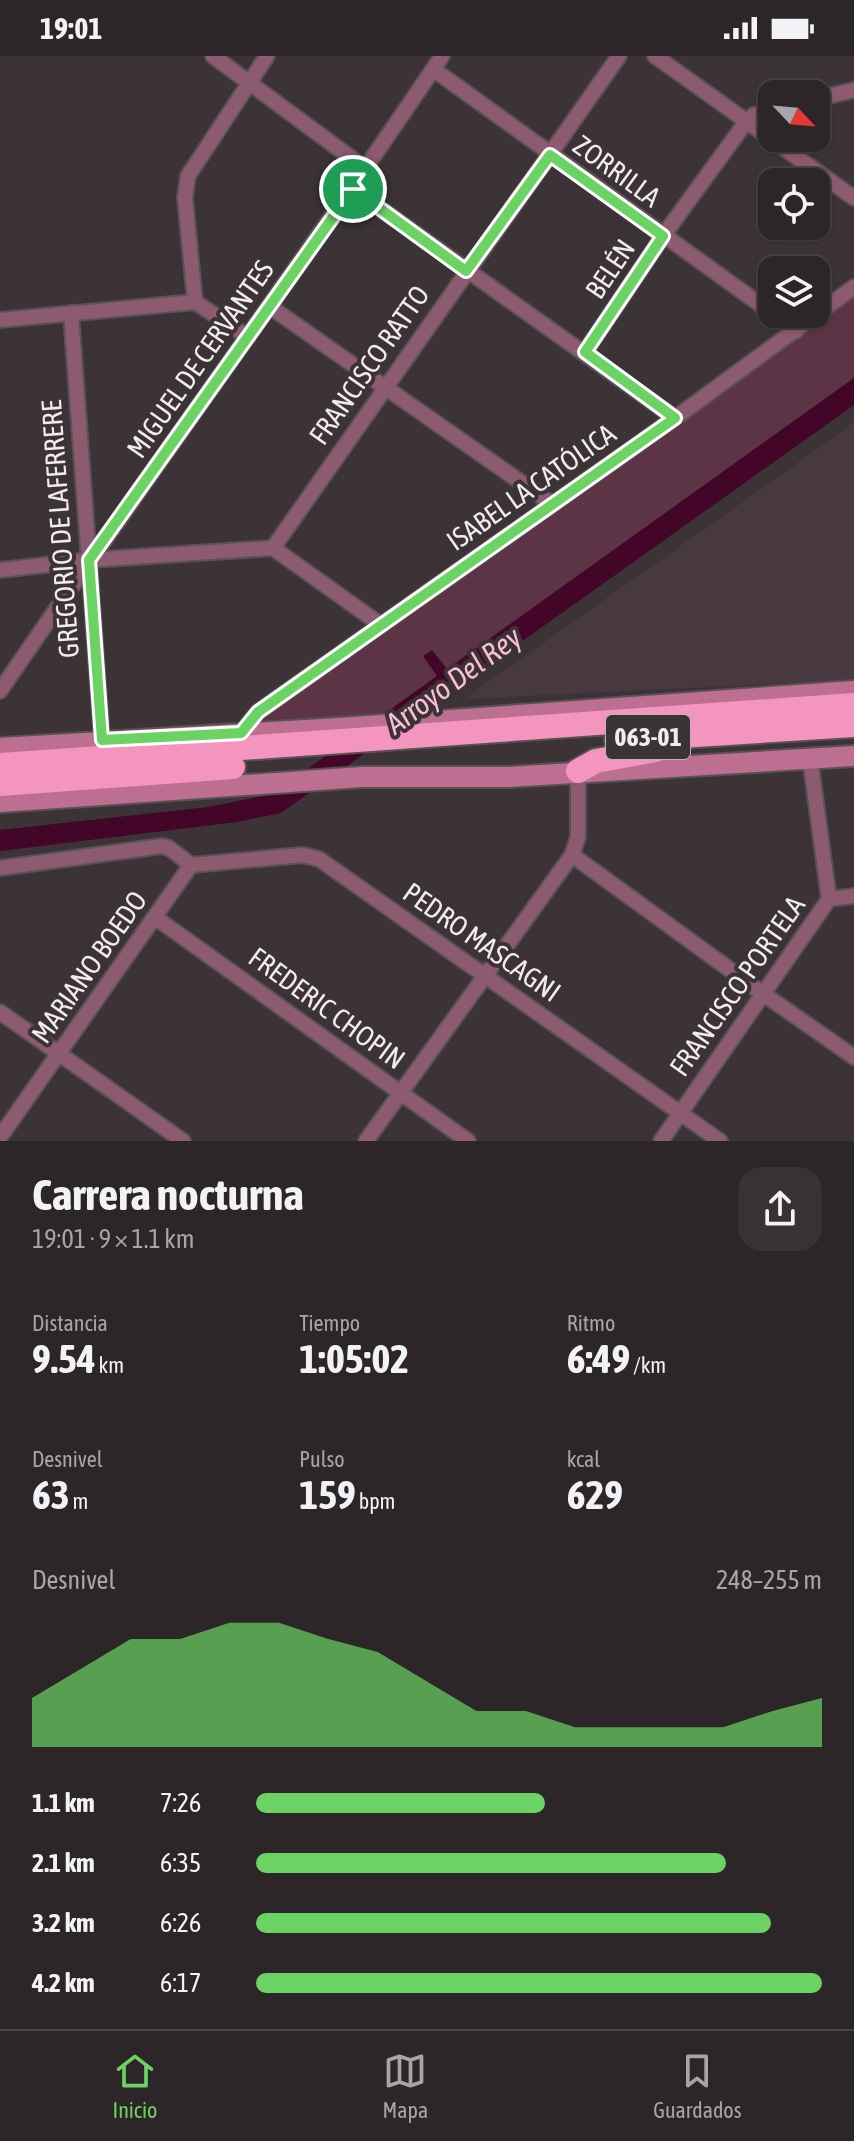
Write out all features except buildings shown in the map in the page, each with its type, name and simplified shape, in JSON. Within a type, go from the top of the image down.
[{"type":"highway","name":"063-01","points":[[0,784],[54,771],[302,754],[441,736],[854,705]]},
{"type":"highway","name":"063-01","points":[[441,736],[854,725]]},
{"type":"highway","points":[[578,771],[596,761],[776,729]]},
{"type":"highway","name":"063-01","points":[[0,765],[54,771]]},
{"type":"street","points":[[213,56],[366,169]]},
{"type":"street","points":[[195,302],[185,186],[198,158],[267,56]]},
{"type":"street","name":"MIGUEL DE CERVANTES","points":[[0,691],[89,560],[353,189],[442,56]]},
{"type":"street","name":"FRANCISCO RATTO","points":[[273,548],[619,56]]},
{"type":"street","points":[[655,56],[854,198]]},
{"type":"street","name":"ZORRILLA","points":[[433,69],[758,304]]},
{"type":"street","points":[[830,96],[854,90]]},
{"type":"street","name":"BELÉN","points":[[585,352],[663,236],[746,122],[758,114]]},
{"type":"street","points":[[353,189],[675,418]]},
{"type":"street","name":"ISABEL LA CATÓLICA","points":[[241,733],[258,712],[675,418],[854,287]]},
{"type":"street","points":[[0,320],[195,302],[248,337]]},
{"type":"street","points":[[269,306],[552,504]]},
{"type":"street","name":"GREGORIO DE LAFERRERE","points":[[71,313],[102,740]]},
{"type":"street","name":"ZORRILLA","points":[[792,328],[796,331]]},
{"type":"street","points":[[0,570],[89,560],[273,548],[381,625]]},
{"type":"street","points":[[0,748],[339,728],[441,736],[854,691]]},
{"type":"street","points":[[0,802],[362,777],[507,777],[854,756]]},
{"type":"street","name":"FRANCISCO PORTELA","points":[[661,1141],[829,899],[810,758]]},
{"type":"street","points":[[366,1141],[572,855],[578,837],[578,771]]},
{"type":"street","points":[[0,868],[162,846],[191,865]]},
{"type":"street","name":"PEDRO MASCAGNI","points":[[191,865],[303,855],[319,859],[720,1141]]},
{"type":"street","points":[[572,855],[854,1057]]},
{"type":"street","name":"MARIANO BOEDO","points":[[0,1137],[191,865]]},
{"type":"street","points":[[829,899],[854,896]]},
{"type":"street","name":"FREDERIC CHOPIN","points":[[156,918],[468,1141]]},
{"type":"street","points":[[0,1012],[183,1141]]},
{"type":"shaded area","points":[[854,297],[854,378],[446,670],[432,651],[424,656],[437,676],[387,712],[275,723],[262,719],[266,712],[810,328],[830,328],[830,314]]},
{"type":"shaded area","points":[[854,422],[854,680],[464,699],[792,467]]},
{"type":"water","name":"Arroyo Del Rey","points":[[854,378],[854,405],[281,813],[237,822],[0,851],[0,830],[208,807],[263,796],[281,788],[437,676],[423,656],[432,650],[447,669]]},
{"type":"route","points":[[550,155],[663,236],[585,352],[675,418],[258,712],[241,733],[102,740],[89,560],[353,189],[466,271],[550,155]]}]
